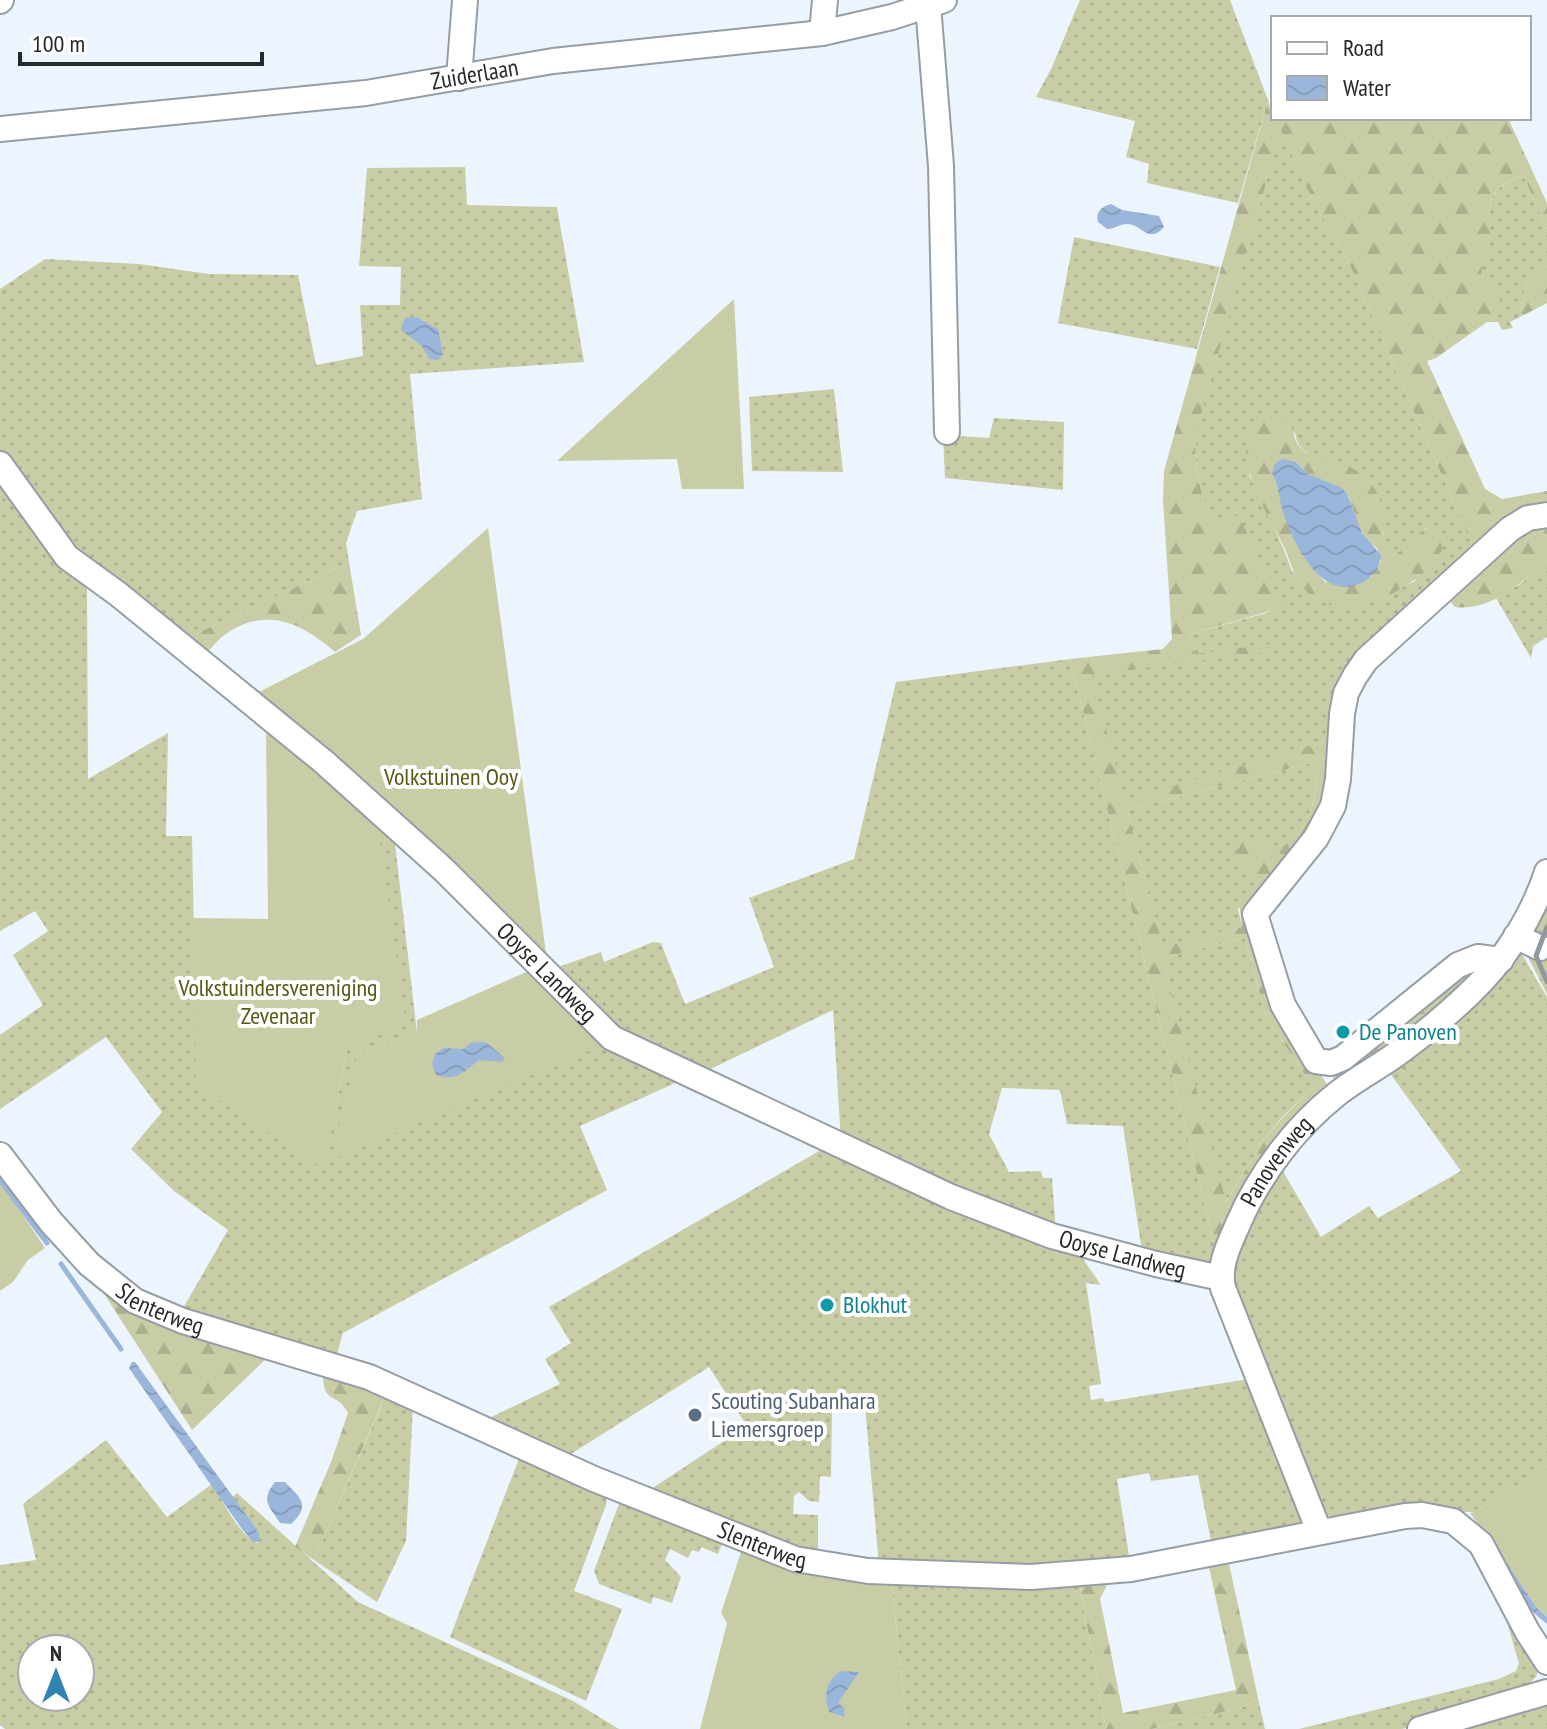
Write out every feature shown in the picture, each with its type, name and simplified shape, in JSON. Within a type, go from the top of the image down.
[{"type":"street","points":[[459,78],[465,0]]},
{"type":"street","points":[[822,33],[825,0]]},
{"type":"street","points":[[936,3],[947,432]]},
{"type":"street","name":"Zuiderlaan","points":[[0,129],[366,93],[553,61],[822,33],[936,3]]},
{"type":"street","name":"Ooyse Landweg","points":[[0,464],[67,557],[118,594],[324,762],[444,870],[612,1038],[951,1197],[1052,1236],[1221,1278]]},
{"type":"street","points":[[1501,960],[1478,957],[1458,965],[1343,1058],[1331,1063],[1316,1061],[1283,1005],[1255,914],[1316,838],[1333,806],[1346,693],[1366,660],[1462,576],[1510,529],[1528,518],[1547,515]]},
{"type":"street","name":"Panovenweg","points":[[1221,1278],[1225,1253],[1249,1199],[1279,1154],[1338,1093],[1399,1053],[1470,993],[1501,960],[1539,896],[1547,872]]},
{"type":"street","points":[[1516,936],[1540,948]]},
{"type":"street","name":"Slenterweg","points":[[0,1155],[51,1222],[89,1264],[135,1301],[183,1321],[369,1377],[594,1479],[795,1559],[868,1571],[1031,1577],[1131,1569],[1405,1516],[1422,1515],[1453,1521],[1481,1544],[1537,1635],[1547,1663],[1538,1679],[1516,1702]]},
{"type":"street","points":[[1221,1278],[1319,1531]]},
{"type":"street","points":[[1420,1729],[1547,1692]]},
{"type":"green space","points":[[1080,0],[1230,0],[1268,100],[1238,203],[1147,183],[1149,164],[1126,157],[1135,121],[1036,97]]},
{"type":"green space","points":[[1268,100],[1271,120],[1277,121],[1509,120],[1547,203],[1547,229],[1523,175],[1498,189],[1490,204],[1490,233],[1482,277],[1498,289],[1501,308],[1493,322],[1487,322],[1427,361],[1485,489],[1502,499],[1547,491],[1547,507],[1474,549],[1351,268],[1312,199],[1281,130],[1195,436],[1199,482],[1207,504],[1220,519],[1238,515],[1284,607],[1190,634],[1194,654],[1278,643],[1282,650],[1092,675],[1125,800],[1337,738],[1328,803],[1275,880],[1254,876],[1235,865],[1234,854],[1242,843],[1259,841],[1276,848],[1292,840],[1314,802],[1315,762],[1131,809],[1128,813],[1163,946],[1242,927],[1239,902],[1247,902],[1281,1014],[1330,1089],[1217,1255],[1070,659],[1163,649],[1172,639],[1164,471]],"holes":[[[1245,938],[1265,1015],[1313,1088],[1264,1139],[1226,1202],[1166,973],[1165,957]]]},
{"type":"green space","points":[[1281,129],[1312,199],[1351,268],[1474,549],[1383,640],[1337,738],[1125,801],[1091,674],[1281,649],[1278,644],[1193,655],[1190,634],[1270,612],[1220,519],[1212,513],[1202,493],[1195,435]],"holes":[[[1295,432],[1297,441],[1317,458],[1354,469],[1384,533],[1387,553],[1395,555],[1427,528],[1415,581],[1370,603],[1292,572],[1249,474]]]},
{"type":"green space","points":[[465,167],[467,205],[557,207],[584,362],[410,374],[422,499],[357,511],[346,543],[349,562],[176,643],[94,576],[0,453],[0,289],[45,259],[139,264],[209,274],[298,275],[316,365],[363,356],[360,305],[400,305],[401,267],[359,266],[367,168]]},
{"type":"green space","points":[[1523,175],[1547,229],[1547,266],[1527,279],[1520,317],[1510,322],[1513,328],[1502,330],[1498,322],[1493,322],[1500,308],[1483,279],[1481,267],[1488,245],[1493,196],[1508,182]]},
{"type":"green space","points":[[1074,237],[1220,267],[1197,349],[1058,323]]},
{"type":"green space","points":[[1547,266],[1547,303],[1520,317],[1527,279]]},
{"type":"green space","points":[[734,299],[744,489],[682,489],[677,459],[557,461]]},
{"type":"green space","points":[[834,389],[843,472],[752,471],[749,397]]},
{"type":"green space","points":[[1272,414],[1281,417],[1290,424],[1305,452],[1347,465],[1366,478],[1381,504],[1387,553],[1395,555],[1417,534],[1434,528],[1442,544],[1437,560],[1400,589],[1367,604],[1334,606],[1318,600],[1297,579],[1257,494],[1246,455],[1248,438],[1256,424]],"holes":[[[1296,462],[1308,474],[1347,493],[1362,531],[1377,548],[1381,562],[1371,577],[1325,582],[1308,559],[1289,523],[1278,482]]]},
{"type":"green space","points":[[994,418],[1064,422],[1063,490],[945,478],[943,435],[989,438]]},
{"type":"green space","points":[[0,470],[172,652],[87,587],[88,779],[168,733],[166,836],[192,836],[197,1085],[324,1169],[347,1050],[377,820],[394,835],[417,1033],[357,1054],[613,1041],[684,1079],[580,1126],[607,1190],[343,1333],[337,1354],[182,1310],[228,1230],[174,1191],[131,1149],[162,1112],[106,1037],[0,1109],[0,1035],[43,1005],[13,955],[48,931],[35,911],[0,931]]},
{"type":"green space","points":[[1547,521],[1547,561],[1527,578],[1505,594],[1481,605],[1455,607],[1447,598],[1506,540]]},
{"type":"green space","name":"Volkstuinen Ooy","points":[[488,528],[546,953],[249,697],[363,639]]},
{"type":"green space","points":[[1547,561],[1547,637],[1533,646],[1531,658],[1496,598],[1520,584]]},
{"type":"green space","points":[[349,562],[361,635],[335,652],[297,626],[270,620],[256,621],[226,634],[200,662],[176,643]]},
{"type":"green space","points":[[1070,659],[1217,1255],[1210,1267],[1143,1258],[1123,1126],[1067,1124],[1060,1090],[1002,1088],[989,1134],[1009,1172],[1041,1171],[1043,1178],[1052,1178],[1056,1233],[841,1143],[833,1010],[698,1075],[627,1041],[576,1002],[558,967],[601,952],[604,962],[653,942],[661,943],[685,1004],[774,967],[749,898],[854,859],[896,682]]},
{"type":"green space","name":"Volkstuindersvereniging Zevenaar","points":[[266,730],[377,820],[406,1024],[347,1050],[324,1170],[196,1085],[193,918],[268,919]]},
{"type":"green space","points":[[1315,762],[1314,801],[1295,838],[1278,849],[1253,843],[1238,848],[1275,880],[1250,905],[1238,908],[1242,927],[1163,947],[1128,813],[1131,809]]},
{"type":"green space","points":[[1547,891],[1547,994],[1521,944]]},
{"type":"green space","points":[[1245,938],[1265,1015],[1313,1088],[1264,1139],[1225,1203],[1164,957]]},
{"type":"green space","points":[[1520,951],[1547,997],[1547,1466],[1475,1512],[1326,1515],[1317,1507],[1229,1293],[1231,1262],[1280,1166],[1321,1237],[1369,1206],[1378,1218],[1461,1171],[1389,1072]]},
{"type":"green space","points":[[1467,965],[1478,976],[1443,1006],[1337,1083],[1329,1071]]},
{"type":"green space","points":[[531,970],[613,1041],[330,1161],[357,1054],[417,1033],[417,1020]]},
{"type":"green space","points":[[828,1146],[1078,1252],[1101,1285],[1086,1283],[1101,1384],[1089,1386],[1091,1400],[1103,1398],[1105,1402],[1249,1379],[1302,1510],[1302,1522],[1298,1528],[1212,1546],[1198,1475],[1151,1481],[1149,1473],[1117,1479],[1130,1562],[1070,1569],[879,1566],[865,1405],[837,1405],[832,1409],[831,1477],[820,1476],[819,1502],[809,1501],[799,1492],[794,1496],[793,1514],[818,1515],[818,1557],[645,1493],[747,1426],[709,1367],[563,1459],[479,1423],[560,1384],[545,1359],[571,1343],[549,1307]]},
{"type":"green space","points":[[0,1181],[45,1248],[28,1260],[13,1282],[0,1291]]},
{"type":"green space","points":[[101,1289],[118,1302],[159,1322],[271,1354],[192,1430]]},
{"type":"green space","points":[[323,1372],[355,1378],[383,1401],[314,1560],[295,1547],[348,1413],[325,1390]]},
{"type":"green space","points":[[355,1378],[413,1406],[406,1541],[377,1602],[314,1560],[383,1402]]},
{"type":"green space","points":[[106,1440],[167,1517],[212,1484],[237,1525],[257,1543],[255,1527],[231,1498],[237,1493],[358,1602],[573,1701],[619,1729],[5,1729],[0,1725],[0,1565],[36,1560],[23,1504]]},
{"type":"green space","points":[[520,1456],[607,1495],[574,1591],[622,1609],[586,1701],[450,1637]]},
{"type":"green space","points":[[1547,1466],[1547,1617],[1536,1607],[1495,1544],[1470,1513]]},
{"type":"green space","points":[[620,1501],[721,1540],[718,1554],[701,1547],[699,1552],[692,1550],[688,1558],[670,1549],[665,1560],[681,1577],[672,1603],[653,1597],[651,1604],[599,1584],[594,1571]]},
{"type":"green space","points":[[1452,1531],[1467,1536],[1477,1553],[1469,1543]]},
{"type":"green space","points":[[743,1546],[891,1577],[907,1729],[700,1729],[727,1623],[721,1613]]},
{"type":"green space","points":[[1228,1559],[1258,1698],[1243,1707],[1152,1729],[1106,1729],[1079,1582],[1110,1579],[1100,1599],[1123,1713],[1236,1690],[1208,1563]]},
{"type":"green space","points":[[1489,1575],[1540,1664],[1536,1677],[1521,1691],[1439,1720],[1402,1729],[1299,1729],[1499,1679],[1516,1671],[1519,1663]]},
{"type":"green space","points":[[891,1577],[1079,1582],[1106,1729],[907,1729]]},
{"type":"green space","points":[[1547,1695],[1547,1729],[1431,1729]]},
{"type":"green space","points":[[1258,1698],[1265,1729],[1152,1729],[1243,1707]]},
{"type":"water","points":[[1111,204],[1122,210],[1159,216],[1164,227],[1154,234],[1127,224],[1107,229],[1098,222],[1098,212]]},
{"type":"water","points":[[416,317],[438,329],[443,354],[438,360],[429,359],[422,346],[401,330],[405,318]]},
{"type":"water","points":[[1282,459],[1296,462],[1308,474],[1347,493],[1362,533],[1381,555],[1376,570],[1366,580],[1351,587],[1336,586],[1323,579],[1301,553],[1286,522],[1272,473],[1275,464]]},
{"type":"water","points":[[470,1043],[487,1043],[505,1058],[502,1062],[479,1060],[454,1076],[436,1075],[432,1064],[435,1054],[444,1048],[464,1049]]},
{"type":"water","points":[[135,1362],[255,1527],[259,1542],[253,1542],[242,1529],[129,1368]]},
{"type":"water","points":[[275,1482],[285,1482],[302,1502],[301,1512],[291,1524],[280,1523],[268,1503],[268,1494]]},
{"type":"water","points":[[1493,1541],[1536,1607],[1547,1617],[1547,1624],[1522,1597]]},
{"type":"water","points":[[841,1671],[859,1672],[838,1703],[844,1708],[845,1717],[829,1712],[827,1700],[829,1684]]},
{"type":"waterway","points":[[0,1180],[47,1243]]},
{"type":"waterway","points":[[61,1264],[121,1349]]},
{"type":"railway","points":[[1547,927],[1536,956],[1547,982]]},
{"type":"place","name":"De Panoven","points":[[1343,1032]]},
{"type":"place","name":"Blokhut","points":[[827,1305]]},
{"type":"place","name":"Scouting Subanhara Liemersgroep","points":[[695,1415]]}]
